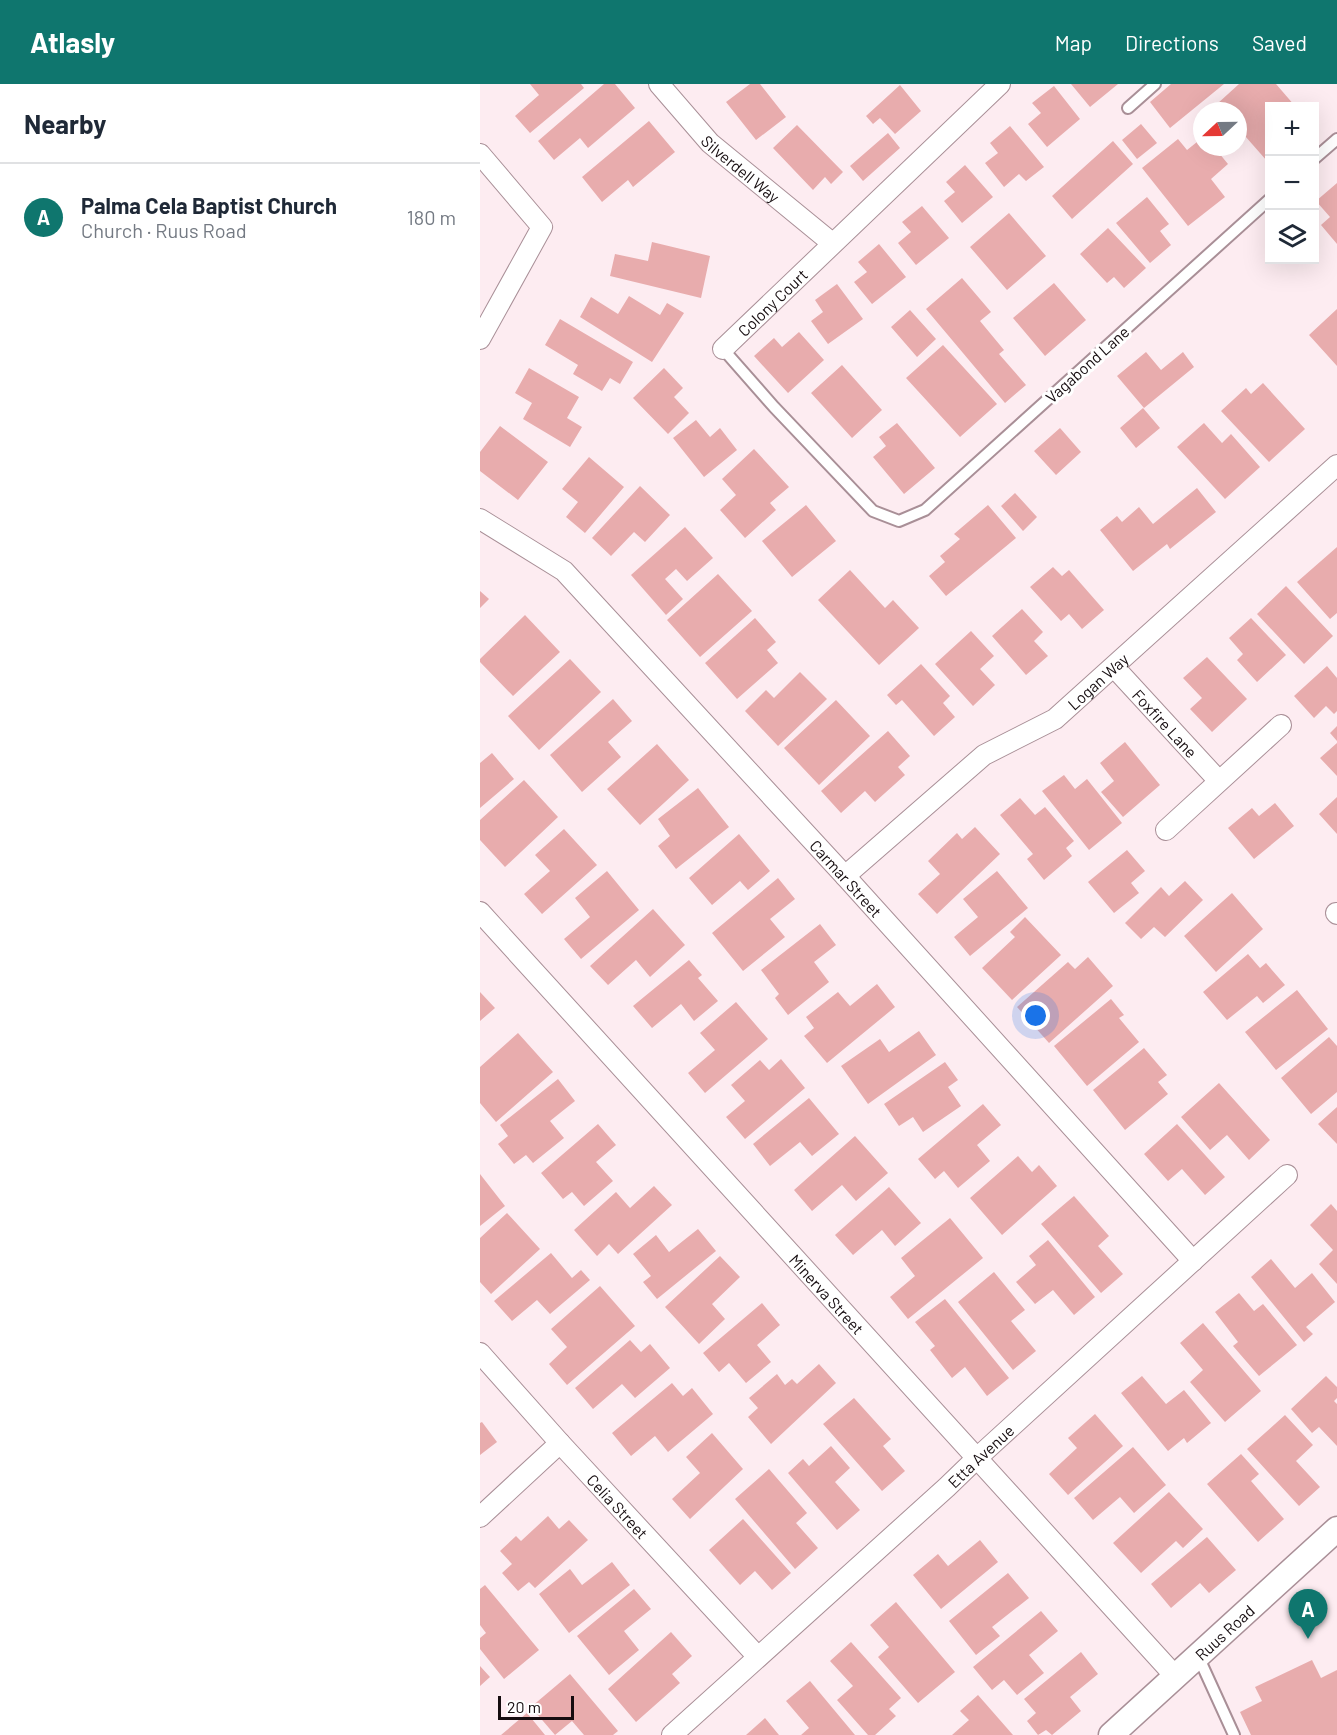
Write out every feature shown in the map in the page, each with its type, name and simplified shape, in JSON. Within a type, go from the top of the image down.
[{"type":"street","name":"Silverdell Way","points":[[659,84],[710,143],[832,243]]},
{"type":"street","name":"Colony Court","points":[[723,349],[1000,84]]},
{"type":"street","points":[[480,154],[542,227],[480,339]]},
{"type":"street","name":"Logan Way","points":[[845,876],[984,755],[1055,718],[1337,465]]},
{"type":"street","name":"Carmar Street","points":[[480,519],[564,572],[845,876],[1193,1261]]},
{"type":"street","name":"Foxfire Lane","points":[[1114,667],[1218,780]]},
{"type":"street","points":[[1166,830],[1218,780],[1281,725]]},
{"type":"street","name":"Minerva Street","points":[[480,912],[1175,1676]]},
{"type":"street","name":"Etta Avenue","points":[[672,1735],[1287,1175]]},
{"type":"street","name":"Celia Street","points":[[480,1353],[758,1657]]},
{"type":"street","points":[[480,1517],[560,1443]]},
{"type":"street","name":"Ruus Road","points":[[1111,1735],[1337,1529]]},
{"type":"lane","points":[[1128,108],[1155,84]]},
{"type":"lane","points":[[1317,156],[1337,139]]},
{"type":"lane","name":"Vagabond Lane","points":[[899,521],[925,510],[1265,204]]},
{"type":"lane","name":"Colony Court","points":[[723,349],[774,407],[873,511],[899,521]]},
{"type":"lane","points":[[1198,1656],[1234,1735]]},
{"type":"building","points":[[530,84],[581,84],[584,88],[530,133],[515,116],[539,95]]},
{"type":"building","points":[[604,84],[615,84],[635,108],[588,148],[580,138],[554,160],[538,141]]},
{"type":"building","points":[[750,84],[760,84],[786,117],[756,140],[726,102]]},
{"type":"building","points":[[1071,84],[1118,84],[1090,107]]},
{"type":"building","points":[[1171,84],[1224,84],[1202,102],[1193,102],[1193,109],[1170,128],[1150,102]]},
{"type":"building","points":[[1239,84],[1276,84],[1292,102],[1265,102],[1265,159],[1247,138],[1247,102],[1219,102]]},
{"type":"building","points":[[900,85],[921,111],[895,134],[880,118],[873,124],[866,116]]},
{"type":"building","points":[[1054,86],[1080,119],[1047,147],[1028,124],[1041,113],[1032,103]]},
{"type":"building","points":[[649,121],[675,152],[633,187],[628,180],[602,202],[582,177]]},
{"type":"building","points":[[1141,124],[1157,143],[1137,159],[1122,140]]},
{"type":"building","points":[[797,125],[843,172],[831,184],[825,177],[813,190],[773,148]]},
{"type":"building","points":[[1010,126],[1044,167],[1026,181],[1019,174],[1004,187],[985,163],[998,153],[990,143]]},
{"type":"building","points":[[888,133],[900,148],[863,181],[850,166]]},
{"type":"building","points":[[1178,139],[1187,150],[1193,145],[1193,156],[1221,156],[1228,164],[1211,179],[1225,197],[1188,226],[1142,168]]},
{"type":"building","points":[[1113,141],[1133,164],[1072,219],[1052,196]]},
{"type":"building","points":[[965,165],[993,197],[962,223],[944,201],[955,192],[946,182]]},
{"type":"building","points":[[1337,183],[1337,244],[1321,225],[1330,217],[1319,204],[1319,198]]},
{"type":"building","points":[[1147,197],[1169,224],[1160,231],[1171,245],[1150,263],[1116,223]]},
{"type":"building","points":[[922,206],[949,238],[916,265],[898,243],[911,232],[902,222]]},
{"type":"building","points":[[1009,213],[1046,256],[1007,290],[970,247]]},
{"type":"building","points":[[1108,228],[1146,268],[1124,288],[1114,277],[1107,283],[1080,254]]},
{"type":"building","points":[[652,242],[710,256],[701,298],[610,276],[615,254],[648,261]]},
{"type":"building","points":[[879,244],[906,277],[872,304],[854,282],[867,272],[858,262]]},
{"type":"building","points":[[962,278],[991,312],[980,321],[1004,350],[999,354],[1026,385],[1005,403],[926,309]]},
{"type":"building","points":[[1054,283],[1086,320],[1045,356],[1013,318]]},
{"type":"building","points":[[837,284],[863,319],[828,344],[811,321],[823,312],[815,300]]},
{"type":"building","points":[[629,296],[660,315],[667,303],[684,313],[652,362],[580,317],[591,297],[618,314]]},
{"type":"building","points":[[1337,309],[1337,366],[1309,335]]},
{"type":"building","points":[[910,310],[936,339],[917,357],[891,327]]},
{"type":"building","points":[[560,319],[633,362],[620,384],[610,378],[602,391],[573,374],[578,365],[545,345]]},
{"type":"building","points":[[799,332],[824,360],[788,393],[754,356],[774,338],[782,347]]},
{"type":"building","points":[[943,345],[997,404],[960,437],[906,378]]},
{"type":"building","points":[[1146,352],[1161,370],[1183,352],[1194,367],[1144,408],[1117,376]]},
{"type":"building","points":[[842,365],[882,410],[852,438],[811,393]]},
{"type":"building","points":[[529,368],[579,397],[567,418],[582,427],[570,447],[523,419],[532,403],[515,393]]},
{"type":"building","points":[[664,368],[683,388],[674,397],[689,413],[668,434],[633,398]]},
{"type":"building","points":[[1263,383],[1305,429],[1269,462],[1221,411],[1246,388],[1251,394]]},
{"type":"building","points":[[1143,408],[1160,428],[1136,448],[1120,428]]},
{"type":"building","points":[[696,420],[710,437],[720,428],[737,450],[704,477],[673,438]]},
{"type":"building","points":[[897,423],[935,468],[904,494],[873,457],[886,446],[879,437]]},
{"type":"building","points":[[1204,423],[1222,443],[1231,434],[1260,467],[1225,499],[1177,447]]},
{"type":"building","points":[[500,426],[548,462],[518,500],[480,471],[480,452]]},
{"type":"building","points":[[1060,428],[1081,452],[1056,475],[1034,451]]},
{"type":"building","points":[[754,449],[789,487],[770,503],[776,510],[745,538],[720,510],[736,495],[722,479]]},
{"type":"building","points":[[589,457],[624,487],[585,533],[566,517],[578,502],[562,489]]},
{"type":"building","points":[[640,486],[670,515],[645,542],[634,532],[611,556],[592,538]]},
{"type":"building","points":[[1197,488],[1216,512],[1170,549],[1167,544],[1133,571],[1100,530],[1117,516],[1122,522],[1139,507],[1153,524]]},
{"type":"building","points":[[1015,493],[1037,517],[1023,531],[1001,506]]},
{"type":"building","points":[[806,505],[836,541],[792,577],[762,541]]},
{"type":"building","points":[[988,505],[1016,538],[946,596],[929,576],[945,562],[940,556],[960,539],[954,534]]},
{"type":"building","points":[[685,527],[713,558],[687,581],[676,569],[665,579],[683,599],[666,615],[631,575]]},
{"type":"building","points":[[1337,547],[1337,613],[1330,619],[1297,582]]},
{"type":"building","points":[[1053,567],[1062,576],[1069,570],[1104,610],[1082,629],[1069,614],[1061,621],[1030,587]]},
{"type":"building","points":[[850,570],[885,608],[893,600],[919,628],[879,665],[818,600]]},
{"type":"building","points":[[718,574],[752,611],[700,657],[667,620]]},
{"type":"building","points":[[1286,586],[1333,636],[1304,664],[1257,614]]},
{"type":"building","points":[[480,591],[489,599],[480,608]]},
{"type":"building","points":[[1022,609],[1043,632],[1034,641],[1048,656],[1026,675],[992,636]]},
{"type":"building","points":[[525,615],[560,652],[513,696],[480,662],[480,659]]},
{"type":"building","points":[[755,618],[776,642],[767,650],[778,663],[737,699],[705,663]]},
{"type":"building","points":[[1251,618],[1286,655],[1257,682],[1237,660],[1243,654],[1229,638]]},
{"type":"building","points":[[971,631],[994,656],[980,669],[995,685],[973,706],[935,664]]},
{"type":"building","points":[[1207,657],[1247,699],[1212,732],[1190,709],[1202,698],[1183,678]]},
{"type":"building","points":[[570,659],[601,692],[539,750],[508,716]]},
{"type":"building","points":[[921,664],[950,696],[943,703],[955,717],[934,736],[902,700],[896,705],[887,695]]},
{"type":"building","points":[[1327,666],[1337,678],[1337,711],[1334,714],[1326,706],[1314,718],[1294,696]]},
{"type":"building","points":[[800,672],[827,699],[778,746],[745,711],[766,690],[774,698]]},
{"type":"building","points":[[613,699],[632,721],[608,742],[621,757],[582,792],[550,755]]},
{"type":"building","points":[[836,700],[870,736],[819,785],[784,748]]},
{"type":"building","points":[[1337,726],[1337,741],[1330,733]]},
{"type":"building","points":[[888,731],[910,756],[898,767],[905,775],[875,802],[865,791],[841,813],[821,791]]},
{"type":"building","points":[[1125,742],[1160,785],[1123,817],[1101,792],[1114,781],[1100,763]]},
{"type":"building","points":[[1337,743],[1337,776],[1320,758]]},
{"type":"building","points":[[657,744],[689,780],[640,825],[607,789]]},
{"type":"building","points":[[492,753],[514,779],[480,808],[480,763]]},
{"type":"building","points":[[1064,775],[1075,789],[1087,779],[1122,823],[1089,850],[1042,791]]},
{"type":"building","points":[[524,780],[558,817],[505,867],[480,840],[480,820]]},
{"type":"building","points":[[698,788],[729,827],[676,869],[658,846],[670,836],[658,819]]},
{"type":"building","points":[[1337,797],[1337,834],[1319,814]]},
{"type":"building","points":[[1020,798],[1035,815],[1045,807],[1074,841],[1066,848],[1072,856],[1044,880],[1027,859],[1033,854],[1000,815]]},
{"type":"building","points":[[1275,803],[1294,826],[1254,859],[1228,828],[1252,808],[1259,816]]},
{"type":"building","points":[[975,827],[1000,854],[937,914],[918,894],[940,874],[928,861],[957,833],[962,839]]},
{"type":"building","points":[[564,829],[597,865],[542,914],[524,894],[550,871],[535,855]]},
{"type":"building","points":[[739,834],[770,871],[748,890],[740,881],[712,905],[689,878]]},
{"type":"building","points":[[1127,850],[1145,871],[1131,883],[1139,893],[1114,913],[1088,882]]},
{"type":"building","points":[[607,871],[639,910],[581,959],[564,939],[590,917],[575,898]]},
{"type":"building","points":[[997,871],[1028,908],[970,956],[954,937],[978,917],[963,899]]},
{"type":"building","points":[[778,878],[795,899],[770,919],[785,937],[743,971],[712,933]]},
{"type":"building","points":[[1185,881],[1203,900],[1165,937],[1154,927],[1141,939],[1125,923],[1161,887],[1169,896]]},
{"type":"building","points":[[1232,893],[1263,929],[1216,972],[1184,936]]},
{"type":"building","points":[[653,909],[685,945],[650,977],[636,960],[608,985],[590,966]]},
{"type":"building","points":[[1025,917],[1061,955],[1012,1000],[982,968],[1015,937],[1010,932]]},
{"type":"building","points":[[820,924],[836,945],[814,962],[829,982],[788,1015],[775,998],[779,994],[761,970]]},
{"type":"building","points":[[1248,954],[1260,968],[1266,963],[1285,985],[1263,1003],[1257,996],[1227,1020],[1203,992]]},
{"type":"building","points":[[1088,957],[1113,986],[1049,1043],[1017,1007],[1068,962],[1075,969]]},
{"type":"building","points":[[689,960],[702,975],[698,978],[718,1001],[694,1021],[681,1004],[652,1028],[633,1006]]},
{"type":"building","points":[[877,984],[895,1007],[827,1063],[804,1036],[814,1028],[806,1017],[838,992],[850,1006]]},
{"type":"building","points":[[1297,990],[1328,1029],[1276,1070],[1245,1032]]},
{"type":"building","points":[[480,992],[495,1008],[480,1021]]},
{"type":"building","points":[[1111,999],[1124,1015],[1119,1018],[1139,1042],[1087,1086],[1054,1046]]},
{"type":"building","points":[[736,1002],[768,1039],[705,1093],[688,1073],[715,1050],[700,1033]]},
{"type":"building","points":[[919,1031],[936,1055],[868,1104],[841,1066],[880,1039],[889,1052]]},
{"type":"building","points":[[518,1033],[553,1072],[496,1122],[480,1103],[480,1067]]},
{"type":"building","points":[[1329,1037],[1337,1046],[1337,1092],[1311,1114],[1281,1078]]},
{"type":"building","points":[[1144,1048],[1167,1075],[1158,1082],[1168,1094],[1125,1130],[1093,1090]]},
{"type":"building","points":[[781,1059],[805,1088],[745,1139],[726,1117],[745,1101],[731,1085],[760,1060],[769,1070]]},
{"type":"building","points":[[945,1062],[958,1080],[948,1087],[961,1106],[923,1132],[913,1117],[899,1126],[884,1104]]},
{"type":"building","points":[[558,1079],[575,1101],[550,1121],[564,1138],[533,1163],[526,1155],[514,1164],[498,1144],[508,1136],[500,1125]]},
{"type":"building","points":[[1219,1083],[1270,1140],[1249,1160],[1227,1135],[1210,1150],[1181,1117]]},
{"type":"building","points":[[809,1098],[839,1134],[812,1156],[800,1142],[770,1166],[753,1144]]},
{"type":"building","points":[[983,1104],[1001,1125],[977,1145],[990,1161],[958,1188],[944,1171],[935,1179],[918,1159]]},
{"type":"building","points":[[1337,1107],[1337,1144],[1318,1124]]},
{"type":"building","points":[[598,1124],[616,1145],[596,1162],[613,1181],[584,1206],[572,1192],[563,1199],[541,1173]]},
{"type":"building","points":[[1177,1124],[1225,1177],[1205,1195],[1182,1169],[1168,1181],[1144,1154]]},
{"type":"building","points":[[855,1136],[888,1173],[856,1201],[842,1185],[812,1211],[794,1190]]},
{"type":"building","points":[[1018,1156],[1032,1172],[1039,1165],[1057,1186],[1002,1235],[970,1198]]},
{"type":"building","points":[[480,1174],[505,1206],[480,1226]]},
{"type":"building","points":[[654,1186],[672,1205],[618,1254],[609,1244],[597,1256],[574,1230],[616,1192],[630,1208]]},
{"type":"building","points":[[889,1187],[921,1223],[895,1246],[882,1230],[853,1255],[835,1235]]},
{"type":"building","points":[[1074,1196],[1109,1236],[1098,1246],[1123,1274],[1101,1293],[1041,1224]]},
{"type":"building","points":[[1331,1204],[1337,1211],[1337,1284],[1319,1264],[1333,1250],[1310,1225]]},
{"type":"building","points":[[507,1213],[540,1249],[491,1294],[480,1282],[480,1238]]},
{"type":"building","points":[[950,1218],[983,1258],[908,1319],[890,1297],[915,1276],[901,1258]]},
{"type":"building","points":[[698,1229],[716,1251],[657,1299],[643,1282],[651,1276],[633,1254],[656,1235],[669,1252]]},
{"type":"building","points":[[1048,1240],[1095,1297],[1074,1315],[1053,1290],[1035,1304],[1016,1282],[1036,1265],[1029,1256]]},
{"type":"building","points":[[551,1253],[572,1278],[581,1270],[590,1280],[550,1314],[537,1300],[512,1321],[494,1301]]},
{"type":"building","points":[[720,1256],[740,1277],[712,1304],[725,1319],[699,1344],[665,1307]]},
{"type":"building","points":[[1271,1259],[1295,1288],[1312,1273],[1335,1302],[1306,1327],[1313,1334],[1304,1342],[1251,1277]]},
{"type":"building","points":[[994,1272],[1025,1310],[1011,1321],[1036,1351],[1013,1370],[958,1302]]},
{"type":"building","points":[[600,1286],[635,1326],[567,1385],[549,1364],[567,1347],[551,1329]]},
{"type":"building","points":[[1239,1293],[1254,1311],[1263,1304],[1297,1345],[1259,1376],[1233,1346],[1238,1342],[1215,1312]]},
{"type":"building","points":[[945,1299],[1009,1378],[987,1396],[965,1367],[952,1378],[930,1350],[935,1346],[915,1322]]},
{"type":"building","points":[[762,1303],[780,1325],[757,1345],[771,1362],[746,1383],[729,1363],[719,1372],[703,1353]]},
{"type":"building","points":[[1203,1323],[1261,1391],[1225,1422],[1190,1382],[1203,1370],[1180,1343]]},
{"type":"building","points":[[630,1340],[641,1352],[650,1344],[670,1368],[635,1398],[622,1384],[593,1409],[575,1388]]},
{"type":"building","points":[[819,1364],[836,1383],[771,1444],[748,1417],[758,1408],[749,1398],[777,1374],[785,1385],[792,1379],[797,1384]]},
{"type":"building","points":[[1142,1376],[1166,1404],[1184,1390],[1211,1423],[1187,1443],[1184,1438],[1168,1451],[1121,1393]]},
{"type":"building","points":[[1326,1376],[1337,1387],[1337,1398],[1334,1401],[1337,1404],[1337,1446],[1319,1427],[1312,1433],[1291,1409]]},
{"type":"building","points":[[672,1383],[683,1396],[692,1388],[713,1414],[668,1452],[655,1436],[631,1456],[612,1433]]},
{"type":"building","points":[[854,1398],[891,1439],[883,1446],[905,1471],[882,1491],[823,1424]]},
{"type":"building","points":[[1095,1414],[1123,1446],[1068,1495],[1049,1474],[1077,1448],[1068,1438]]},
{"type":"building","points":[[1285,1415],[1313,1445],[1296,1461],[1320,1487],[1299,1506],[1247,1449]]},
{"type":"building","points":[[482,1422],[497,1442],[480,1455],[480,1423]]},
{"type":"building","points":[[712,1433],[743,1469],[690,1519],[672,1499],[700,1473],[686,1457]]},
{"type":"building","points":[[831,1446],[850,1468],[835,1482],[860,1510],[837,1530],[788,1473],[803,1459],[809,1466]]},
{"type":"building","points":[[1133,1447],[1166,1485],[1134,1513],[1120,1497],[1093,1520],[1074,1498]]},
{"type":"building","points":[[1241,1454],[1259,1474],[1251,1481],[1284,1519],[1258,1542],[1207,1484]]},
{"type":"building","points":[[769,1469],[807,1513],[796,1523],[818,1548],[795,1569],[735,1499]]},
{"type":"building","points":[[1169,1492],[1203,1529],[1183,1548],[1176,1541],[1141,1573],[1113,1543]]},
{"type":"building","points":[[548,1516],[559,1529],[569,1520],[588,1540],[535,1588],[529,1582],[518,1591],[502,1573],[512,1564],[500,1551],[516,1536],[521,1541]]},
{"type":"building","points":[[743,1519],[791,1573],[772,1590],[755,1571],[740,1585],[709,1550]]},
{"type":"building","points":[[1207,1537],[1236,1570],[1209,1593],[1200,1583],[1171,1608],[1151,1584]]},
{"type":"building","points":[[980,1540],[998,1562],[941,1609],[913,1575],[938,1554],[948,1566]]},
{"type":"building","points":[[612,1562],[630,1585],[569,1633],[539,1594],[570,1569],[582,1585]]},
{"type":"building","points":[[1008,1573],[1029,1598],[992,1627],[1000,1636],[976,1655],[949,1621]]},
{"type":"building","points":[[485,1585],[539,1650],[504,1679],[480,1649],[480,1638],[486,1633],[480,1625],[480,1589]]},
{"type":"building","points":[[634,1589],[651,1609],[624,1631],[639,1650],[609,1675],[577,1636]]},
{"type":"building","points":[[896,1602],[955,1672],[918,1703],[878,1657],[889,1647],[870,1625]]},
{"type":"building","points":[[1041,1611],[1058,1631],[1029,1655],[1044,1673],[1017,1695],[1004,1680],[992,1690],[973,1667]]},
{"type":"building","points":[[671,1632],[692,1656],[672,1674],[680,1683],[636,1722],[608,1689]]},
{"type":"building","points":[[851,1642],[901,1698],[889,1709],[896,1716],[875,1735],[868,1735],[837,1700],[853,1686],[830,1661]]},
{"type":"building","points":[[1081,1652],[1098,1674],[1070,1697],[1081,1711],[1052,1735],[1046,1730],[1038,1735],[1027,1721],[1036,1713],[1024,1699]]},
{"type":"building","points":[[1312,1660],[1321,1678],[1337,1670],[1337,1735],[1251,1735],[1240,1712],[1262,1701],[1255,1687]]},
{"type":"building","points":[[480,1666],[490,1677],[480,1686]]},
{"type":"building","points":[[570,1674],[618,1731],[613,1735],[584,1735],[572,1721],[555,1735],[531,1707]]},
{"type":"building","points":[[810,1681],[855,1735],[801,1735],[809,1728],[786,1701]]},
{"type":"building","points":[[978,1695],[1013,1735],[952,1735],[969,1720],[960,1711]]},
{"type":"building","points":[[527,1713],[545,1735],[501,1735]]},
{"type":"building","points":[[765,1718],[779,1735],[746,1735]]},
{"type":"place","name":"Palma Cela Baptist Church","points":[[1308,1639]]}]
